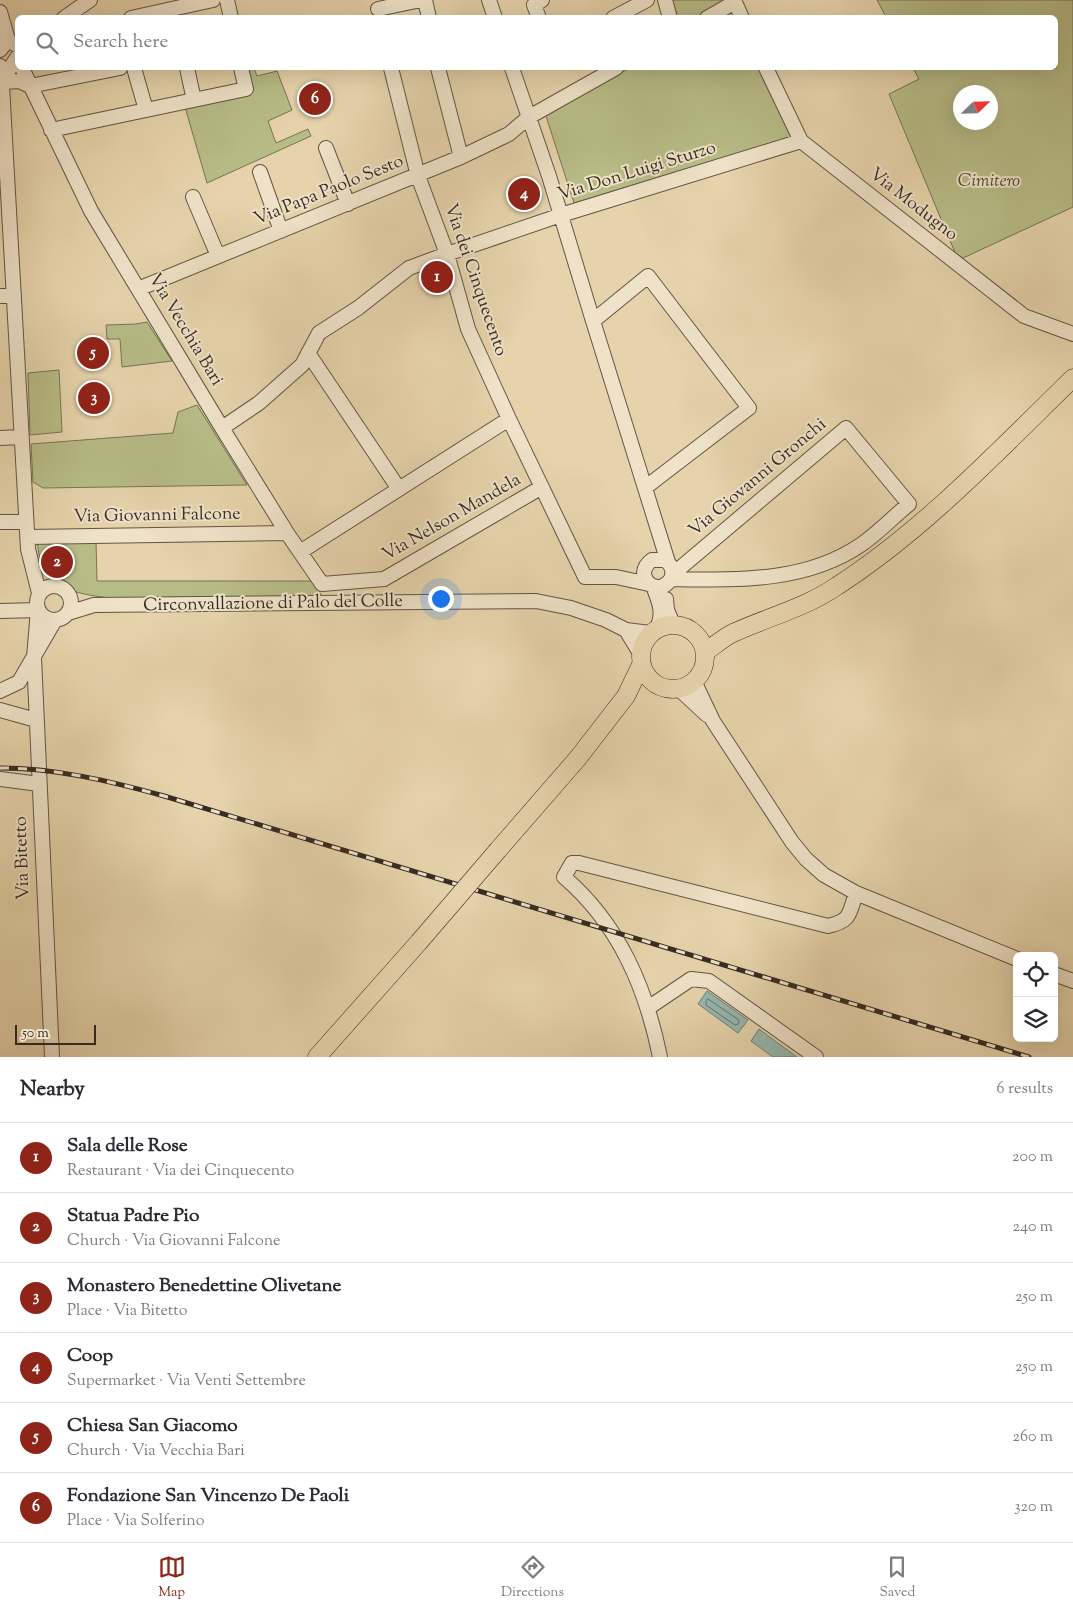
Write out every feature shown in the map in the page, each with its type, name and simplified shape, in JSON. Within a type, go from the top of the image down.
[{"type":"main road","points":[[705,652],[731,634],[797,608],[835,587],[885,553],[942,505],[1073,378]]},
{"type":"main road","points":[[317,1057],[578,758],[626,696],[641,659],[642,646],[653,631],[673,624],[689,629],[702,642],[705,652],[705,663],[701,673],[686,685],[661,688],[645,675],[641,659]]},
{"type":"main road","points":[[696,634],[731,634]]},
{"type":"main road","points":[[626,696],[653,683]]},
{"type":"street","points":[[68,15],[90,0]]},
{"type":"street","points":[[157,15],[175,13],[213,0]]},
{"type":"street","points":[[227,0],[230,15]]},
{"type":"street","points":[[378,9],[421,0]]},
{"type":"street","points":[[425,0],[428,15]]},
{"type":"street","points":[[489,0],[494,15]]},
{"type":"street","points":[[538,15],[534,5],[542,0]]},
{"type":"street","points":[[619,15],[648,0]]},
{"type":"street","points":[[665,0],[669,15]]},
{"type":"street","points":[[712,15],[734,1],[741,15]]},
{"type":"street","points":[[0,12],[9,45]]},
{"type":"street","points":[[15,60],[2,79],[1,104],[7,296],[21,438],[27,543],[45,590]]},
{"type":"street","name":"Via Vecchia Bari","points":[[23,70],[91,211],[287,533],[322,584]]},
{"type":"street","points":[[2,79],[19,81],[30,86],[74,72],[97,70]]},
{"type":"street","points":[[135,70],[146,110]]},
{"type":"street","points":[[187,70],[194,100]]},
{"type":"street","points":[[51,130],[246,89],[241,70]]},
{"type":"street","name":"Via dei Cinquecento","points":[[392,70],[418,176],[447,254],[468,329],[508,418],[586,577],[616,577]]},
{"type":"street","points":[[438,70],[442,90],[461,157]]},
{"type":"street","points":[[514,70],[561,214],[592,321],[646,487],[660,537],[665,597],[667,610],[673,624]]},
{"type":"street","name":"Via Papa Paolo Sesto","points":[[138,289],[461,157],[509,134],[529,117],[612,70]]},
{"type":"street","name":"Via Modugno","points":[[767,70],[801,141],[977,274],[1024,316],[1073,334]]},
{"type":"street","name":"Via Don Luigi Sturzo","points":[[222,428],[260,403],[302,365],[319,333],[358,308],[409,268],[561,214],[801,141]]},
{"type":"street","points":[[326,148],[348,204]]},
{"type":"street","points":[[260,172],[281,230]]},
{"type":"street","points":[[193,196],[218,256]]},
{"type":"street","points":[[592,321],[648,276],[749,408],[646,487]]},
{"type":"street","points":[[308,353],[399,489]]},
{"type":"street","points":[[300,552],[508,418]]},
{"type":"street","name":"Via Giovanni Gronchi","points":[[846,428],[909,504],[862,544],[812,568],[775,577],[754,579],[664,578],[846,428]]},
{"type":"street","points":[[0,438],[21,438]]},
{"type":"street","name":"Via Nelson Mandela","points":[[322,584],[384,579],[542,487]]},
{"type":"street","points":[[0,522],[26,522]]},
{"type":"street","name":"Via Giovanni Falcone","points":[[27,543],[287,533]]},
{"type":"street","points":[[660,537],[659,547],[649,563],[644,576],[664,578]]},
{"type":"street","name":"Via Giovanni Gronchi","points":[[649,563],[661,558],[664,578]]},
{"type":"street","points":[[616,577],[634,572],[649,563]]},
{"type":"street","points":[[616,577],[664,578]]},
{"type":"street","points":[[641,659],[626,630],[653,631],[660,621],[664,578]]},
{"type":"street","points":[[60,586],[70,596],[72,606],[62,619],[46,618],[38,610],[37,604],[45,590],[60,586]]},
{"type":"street","points":[[70,596],[94,606]]},
{"type":"street","name":"Circonvallazione di Palo del Colle","points":[[94,606],[536,601],[571,608],[606,620],[626,630]]},
{"type":"street","points":[[68,613],[94,606]]},
{"type":"street","points":[[0,611],[38,610]]},
{"type":"street","name":"Via Bitetto","points":[[38,610],[34,657],[52,1057]]},
{"type":"street","points":[[0,691],[19,682],[55,620]]},
{"type":"street","points":[[686,685],[713,721],[792,842],[806,859],[824,875],[856,893],[1013,957]]},
{"type":"street","points":[[0,710],[36,720]]},
{"type":"street","points":[[0,779],[39,784]]},
{"type":"street","points":[[660,1057],[648,1008],[613,931],[600,912],[564,877],[572,863],[579,863],[828,926],[840,924],[848,917],[856,893]]},
{"type":"street","points":[[1058,975],[1073,981]]},
{"type":"street","points":[[648,1008],[691,979],[708,980],[816,1057]]},
{"type":"green space","points":[[668,0],[728,0],[703,15],[672,15]]},
{"type":"green space","name":"Cimitero","points":[[877,0],[1073,0],[1073,207],[963,258],[956,255],[889,94],[919,79],[914,70],[1058,70],[1058,15],[885,15]]},
{"type":"green space","points":[[246,70],[255,70],[257,76],[277,71],[292,110],[268,121],[276,143],[308,129],[311,136],[207,183],[185,107],[250,91]]},
{"type":"green space","points":[[626,70],[760,70],[791,137],[574,203],[545,113]]},
{"type":"green space","points":[[147,322],[172,361],[122,367],[120,339],[107,339],[106,325]]},
{"type":"green space","points":[[59,370],[62,432],[30,435],[28,373]]},
{"type":"green space","points":[[197,405],[247,485],[43,488],[33,482],[31,444],[173,433],[178,412]]},
{"type":"green space","points":[[37,541],[96,541],[97,581],[313,581],[323,598],[128,599],[86,594],[68,589],[54,582],[46,574],[41,564]]},
{"type":"water","points":[[707,991],[748,1020],[738,1033],[698,1004]]},
{"type":"water","points":[[759,1029],[797,1057],[773,1057],[751,1041]]},
{"type":"railway","points":[[0,768],[41,770],[82,776],[164,796],[1029,1057]]},
{"type":"place","name":"Fondazione San Vincenzo De Paoli","points":[[315,99]]},
{"type":"place","name":"Coop","points":[[524,194]]},
{"type":"place","name":"Sala delle Rose","points":[[437,277]]},
{"type":"place","name":"Chiesa San Giacomo","points":[[93,353]]},
{"type":"place","name":"Monastero Benedettine Olivetane","points":[[94,398]]},
{"type":"place","name":"Statua Padre Pio","points":[[57,562]]}]
